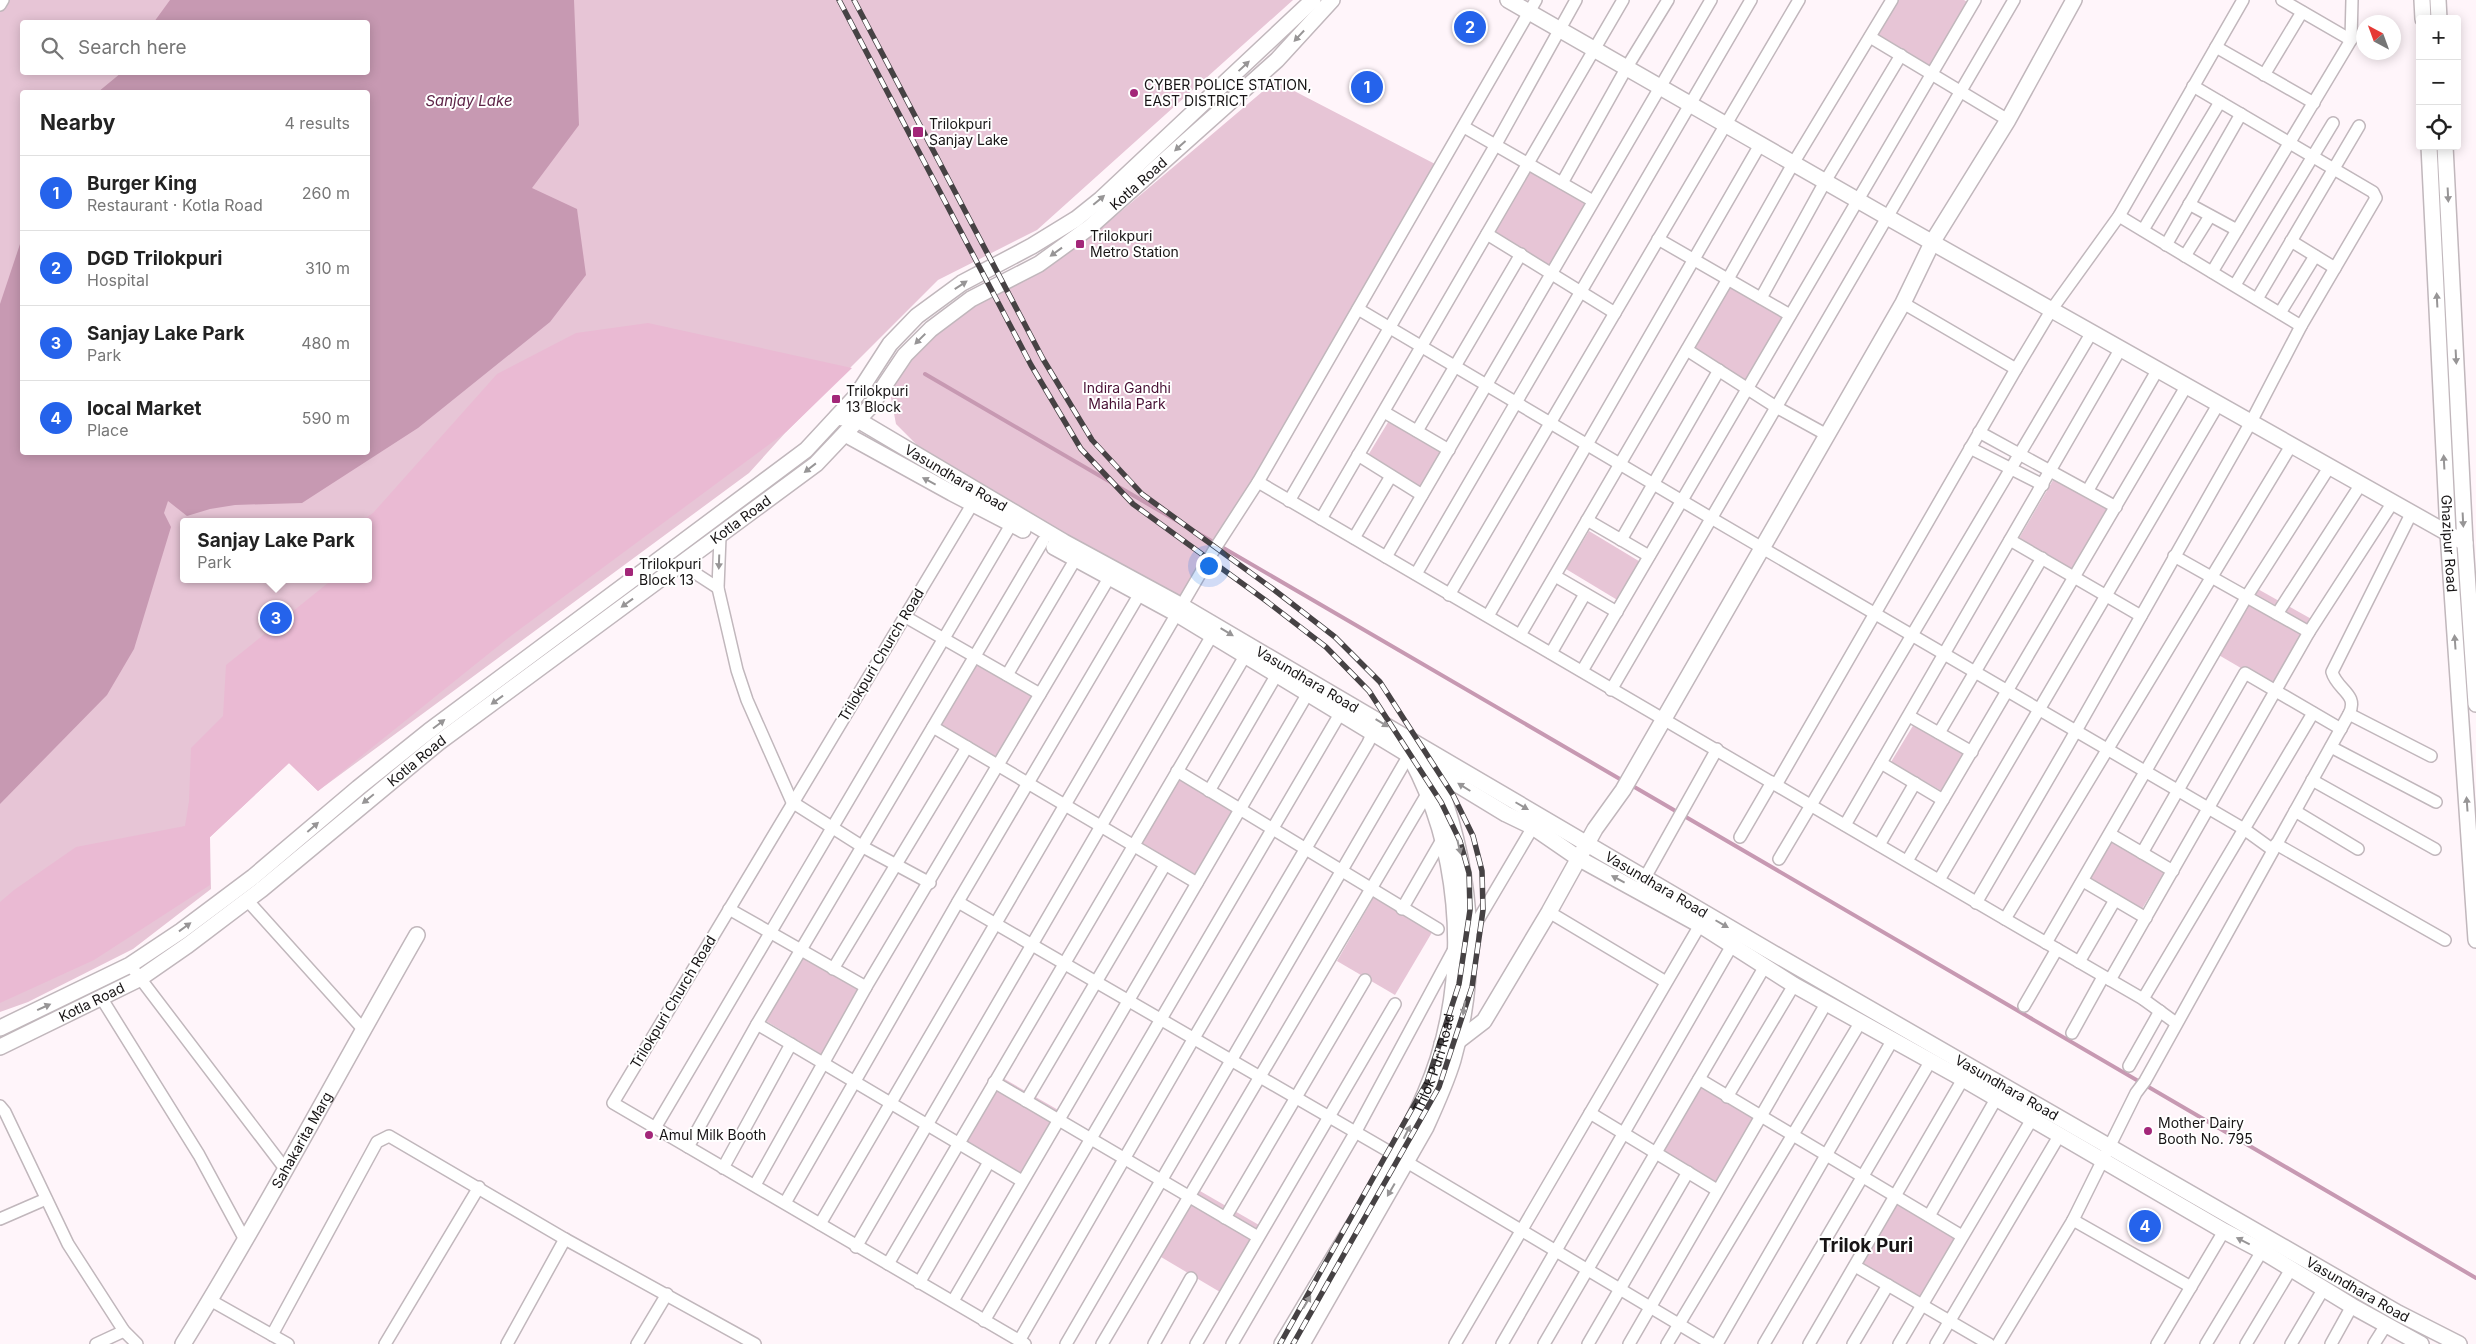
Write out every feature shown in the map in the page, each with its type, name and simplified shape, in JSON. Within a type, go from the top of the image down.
[{"type":"street","points":[[0,5],[3,0]]},
{"type":"street","name":"Kotla Road","points":[[0,1028],[130,965],[254,878],[358,788],[430,731],[806,450],[857,395],[890,344],[918,316],[962,283],[1032,246],[1082,214],[1312,0]]},
{"type":"street","name":"Kotla Road","points":[[0,1047],[102,999],[139,979],[188,945],[248,900],[438,743],[720,537],[816,464],[870,407],[905,355],[931,329],[971,299],[1039,264],[1090,227],[1277,60],[1332,0]]},
{"type":"street","points":[[1508,0],[1533,6],[1558,29],[2465,543]]},
{"type":"street","points":[[1289,501],[1495,146],[1558,29],[1576,0]]},
{"type":"street","points":[[1321,519],[1622,0]]},
{"type":"street","points":[[1562,183],[1627,67],[1668,0]]},
{"type":"street","points":[[1386,557],[1711,0]]},
{"type":"street","points":[[1416,574],[1751,0]]},
{"type":"street","points":[[1449,595],[1799,0]]},
{"type":"street","points":[[1520,635],[1728,279],[1794,162],[1892,0]]},
{"type":"street","points":[[1610,690],[2014,0]]},
{"type":"street","points":[[1442,1044],[1458,1041],[1484,1021],[1549,912],[1587,843],[1623,790],[1903,303],[1933,241],[2008,120],[2074,0]]},
{"type":"street","points":[[1740,837],[1875,613],[2052,309],[2119,216],[2243,0]]},
{"type":"street","points":[[2282,0],[2351,40]]},
{"type":"street","points":[[2212,272],[2351,40],[2352,0]]},
{"type":"street","points":[[2422,0],[2423,15]]},
{"type":"street","points":[[2438,0],[2439,15]]},
{"type":"street","points":[[1582,672],[1859,200],[1973,1]]},
{"type":"street","points":[[820,1224],[1214,550],[1258,482],[1533,6]]},
{"type":"street","points":[[2264,75],[2302,12]]},
{"type":"street","points":[[1870,37],[2008,120]]},
{"type":"street","points":[[2216,47],[2314,103]]},
{"type":"street","points":[[1761,298],[1826,180],[1901,55]]},
{"type":"street","points":[[1976,903],[2141,616],[2251,422],[2302,326],[2376,198],[2373,192],[2194,86]]},
{"type":"street","points":[[2143,230],[2220,102]]},
{"type":"street","points":[[2166,245],[2241,114]]},
{"type":"street","points":[[2234,285],[2333,123]]},
{"type":"street","points":[[2257,298],[2359,126]]},
{"type":"street","points":[[1464,127],[1594,201]]},
{"type":"street","points":[[1488,616],[1761,144]]},
{"type":"street","name":"Ghazipur Road","points":[[2429,150],[2448,533],[2476,940]]},
{"type":"street","name":"Ghazipur Road","points":[[2445,150],[2465,543],[2476,704]]},
{"type":"street","points":[[2190,204],[2237,230]]},
{"type":"street","points":[[2119,216],[2302,326]]},
{"type":"street","points":[[2186,256],[2210,216]]},
{"type":"street","points":[[1487,234],[1615,313]]},
{"type":"street","points":[[1658,240],[1790,315]]},
{"type":"street","points":[[2291,241],[2335,268]]},
{"type":"street","points":[[1417,431],[1520,254]]},
{"type":"street","points":[[2280,313],[2315,256]]},
{"type":"street","points":[[1903,303],[2016,369]]},
{"type":"street","points":[[1358,310],[2209,809],[2445,940]]},
{"type":"street","points":[[1779,859],[2092,332]]},
{"type":"street","points":[[1846,825],[2121,348]]},
{"type":"street","points":[[1686,350],[1776,407],[1827,435]]},
{"type":"street","points":[[2088,490],[2158,369]]},
{"type":"street","points":[[1621,540],[1719,370]]},
{"type":"street","points":[[1907,861],[2187,385]]},
{"type":"street","points":[[1939,880],[2219,403]]},
{"type":"street","points":[[1384,412],[1448,450]]},
{"type":"street","points":[[837,416],[845,434]]},
{"type":"street","name":"Vasundhara Road","points":[[837,416],[858,420],[1012,523],[1075,560],[1139,594],[1180,610],[1211,637],[1341,712],[1409,755],[1587,843],[1641,884],[1731,947],[1794,985],[1963,1079],[2420,1344]]},
{"type":"street","points":[[1979,432],[2116,507]]},
{"type":"street","name":"Vasundhara Road","points":[[845,434],[1064,542],[1180,610],[1436,767],[1506,814],[1533,827],[1578,858],[1641,884],[2459,1344]]},
{"type":"street","points":[[2005,919],[2292,444]]},
{"type":"street","points":[[1970,448],[2043,485]]},
{"type":"street","points":[[1358,455],[1422,495]]},
{"type":"street","points":[[2046,943],[2247,596],[2330,466]]},
{"type":"street","points":[[1354,538],[1391,476]]},
{"type":"street","points":[[1258,482],[1488,616],[1610,690],[1664,718],[1976,903],[2107,978],[2176,1023]]},
{"type":"street","points":[[2277,614],[2361,484]]},
{"type":"street","name":"Trilokpuri Church Road","points":[[976,498],[613,1103],[856,1247],[1022,1342]]},
{"type":"street","points":[[2072,1033],[2146,918],[2309,632],[2393,502]]},
{"type":"street","points":[[1998,1344],[2072,1220],[2104,1162],[2136,1093],[2353,706],[2352,700],[2332,672],[2411,514]]},
{"type":"street","points":[[1587,520],[1649,556]]},
{"type":"street","points":[[655,1128],[1012,523]]},
{"type":"street","points":[[720,537],[718,588],[737,670],[747,700],[792,802],[863,848],[930,883]]},
{"type":"street","points":[[2010,540],[2141,616]]},
{"type":"street","points":[[688,1147],[757,1024],[863,848],[1043,541]]},
{"type":"street","points":[[2174,556],[2309,632]]},
{"type":"street","points":[[1939,733],[2042,558]]},
{"type":"street","points":[[1007,675],[1075,560]]},
{"type":"street","points":[[681,564],[718,588]]},
{"type":"street","points":[[1555,576],[1617,612]]},
{"type":"street","points":[[754,1186],[866,987],[930,883],[1109,578]]},
{"type":"street","points":[[785,1204],[854,1081],[1139,594]]},
{"type":"street","points":[[1550,653],[1585,594]]},
{"type":"street","points":[[904,616],[1040,694]]},
{"type":"street","points":[[856,1247],[1211,637]]},
{"type":"street","points":[[888,1264],[1245,656]]},
{"type":"street","points":[[2142,852],[2245,673],[2341,729]]},
{"type":"street","points":[[1209,791],[1277,674]]},
{"type":"street","points":[[953,1301],[1308,693]]},
{"type":"street","points":[[984,1320],[1341,712]]},
{"type":"street","points":[[2142,1000],[2313,712]]},
{"type":"street","points":[[2349,714],[2431,756]]},
{"type":"street","points":[[1909,716],[1972,752]]},
{"type":"street","points":[[933,727],[1197,883]]},
{"type":"street","points":[[1022,1342],[1124,1158],[1307,849],[1373,732]]},
{"type":"street","points":[[833,968],[966,747]]},
{"type":"street","points":[[2331,747],[2436,802]]},
{"type":"street","points":[[1641,884],[1716,749]]},
{"type":"street","points":[[1066,1344],[1160,1179],[1409,755]]},
{"type":"street","name":"Trilok Puri Road","points":[[1302,1343],[1401,1158],[1427,1090],[1447,1024],[1455,946],[1450,874],[1443,838],[1409,755]]},
{"type":"street","points":[[1882,763],[1944,800]]},
{"type":"street","points":[[1102,1344],[1370,888],[1436,767]]},
{"type":"street","name":"Trilok Puri Road","points":[[1282,1344],[1443,1090],[1458,1041],[1465,999],[1469,936],[1462,861],[1455,828],[1436,767]]},
{"type":"street","points":[[1177,771],[1402,909],[1438,929]]},
{"type":"street","points":[[2312,780],[2435,849]]},
{"type":"street","points":[[1879,845],[1916,783]]},
{"type":"street","points":[[2295,811],[2358,848]]},
{"type":"street","name":"Trilok Puri Road","points":[[1469,936],[1533,827]]},
{"type":"street","points":[[2110,834],[2173,871]]},
{"type":"street","points":[[1402,909],[1443,838]]},
{"type":"street","points":[[1026,1101],[1165,865]]},
{"type":"street","points":[[2083,881],[2146,918]]},
{"type":"street","points":[[248,900],[363,1029]]},
{"type":"street","points":[[2079,962],[2115,900]]},
{"type":"street","points":[[958,902],[1401,1158],[1712,1344]]},
{"type":"street","points":[[729,909],[866,987]]},
{"type":"street","points":[[1549,912],[1666,982]]},
{"type":"street","points":[[1455,1344],[1700,925]]},
{"type":"street","name":"Sahakarita Marg","points":[[183,1344],[286,1170],[417,935]]},
{"type":"street","points":[[1232,1344],[1355,1133],[1455,946],[1469,936]]},
{"type":"street","points":[[1502,1344],[1625,1134],[1731,947]]},
{"type":"street","points":[[2024,1006],[2057,949]]},
{"type":"street","points":[[130,965],[286,1170]]},
{"type":"street","points":[[1544,1344],[1765,966]]},
{"type":"street","points":[[1225,1218],[1365,980]]},
{"type":"street","points":[[1727,1097],[1794,985]]},
{"type":"street","points":[[102,999],[200,1155],[245,1240]]},
{"type":"street","points":[[1629,1344],[1827,1002]]},
{"type":"street","points":[[1196,1344],[1396,1004]]},
{"type":"street","points":[[2129,1066],[2160,1011]]},
{"type":"street","points":[[1667,1344],[1860,1022]]},
{"type":"street","points":[[757,1024],[1022,1181]]},
{"type":"street","points":[[1717,1344],[1824,1155],[1892,1041]]},
{"type":"street","points":[[723,1168],[791,1044]]},
{"type":"street","points":[[1764,1344],[1930,1062]]},
{"type":"street","points":[[1699,1079],[1962,1236]]},
{"type":"street","points":[[1809,1344],[1963,1079]]},
{"type":"street","points":[[994,1082],[1258,1237]]},
{"type":"street","points":[[1929,1216],[1996,1099]]},
{"type":"street","points":[[0,1106],[6,1112],[68,1244],[124,1331],[137,1344]]},
{"type":"street","points":[[1590,1113],[1717,1190]]},
{"type":"street","points":[[1899,1344],[2032,1119]]},
{"type":"street","points":[[272,1335],[376,1142],[381,1138],[389,1136],[565,1239],[756,1344]]},
{"type":"street","points":[[1936,1344],[2059,1136]]},
{"type":"street","points":[[919,1283],[989,1162]]},
{"type":"street","points":[[1588,1344],[1688,1172]]},
{"type":"street","points":[[385,1344],[479,1187]]},
{"type":"street","points":[[0,1220],[46,1199]]},
{"type":"street","points":[[2072,1220],[2191,1287]]},
{"type":"street","points":[[2157,1344],[2224,1231]]},
{"type":"street","points":[[507,1344],[565,1239]]},
{"type":"street","points":[[2206,1344],[2262,1251]]},
{"type":"street","points":[[1855,1266],[1989,1344]]},
{"type":"street","points":[[2246,1344],[2291,1269]]},
{"type":"street","points":[[1154,1344],[1191,1278]]},
{"type":"street","points":[[1853,1344],[1888,1285]]},
{"type":"street","points":[[2291,1344],[2324,1288]]},
{"type":"street","points":[[637,1344],[667,1294]]},
{"type":"street","points":[[210,1300],[288,1344]]},
{"type":"street","points":[[2331,1344],[2352,1306]]},
{"type":"street","points":[[2374,1344],[2386,1324]]},
{"type":"street","points":[[2420,1344],[2428,1328]]},
{"type":"street","points":[[96,1344],[124,1331]]},
{"type":"green space","points":[[3,0],[1293,0],[1037,230],[938,280],[786,432],[749,473],[318,791],[289,763],[210,837],[211,889],[133,949],[28,1002],[0,1012],[0,5]]},
{"type":"green space","points":[[1896,0],[1964,0],[1973,5],[1933,71],[1875,37]]},
{"type":"green space","name":"Indira Gandhi Mahila Park","points":[[1275,81],[1435,164],[1180,604],[917,445],[896,424],[891,398],[895,379],[907,361],[938,330],[977,303],[1045,270],[1099,230]]},
{"type":"green space","points":[[1532,168],[1591,202],[1552,269],[1494,234]]},
{"type":"green space","points":[[1729,284],[1789,317],[1749,384],[1691,350]]},
{"type":"green space","points":[[1390,419],[1443,451],[1420,489],[1367,457]]},
{"type":"green space","points":[[2056,475],[2116,508],[2076,575],[2018,540]]},
{"type":"green space","points":[[1589,531],[1642,563],[1619,601],[1566,569]]},
{"type":"green space","points":[[2256,588],[2315,621],[2275,688],[2217,654]]},
{"type":"green space","points":[[978,662],[1037,695],[998,762],[939,727]]},
{"type":"green space","points":[[1914,724],[1967,755],[1945,793],[1891,762]]},
{"type":"green space","points":[[1176,778],[1236,811],[1196,878],[1138,844]]},
{"type":"green space","points":[[2112,839],[2165,871],[2142,909],[2089,877]]},
{"type":"green space","points":[[1375,895],[1434,929],[1395,995],[1337,961]]},
{"type":"green space","points":[[804,956],[864,989],[824,1056],[766,1021]]},
{"type":"green space","points":[[1001,1077],[1060,1111],[1021,1177],[963,1143]]},
{"type":"green space","points":[[1700,1085],[1759,1119],[1720,1185],[1661,1151]]},
{"type":"green space","points":[[1200,1191],[1259,1225],[1220,1292],[1161,1257]]},
{"type":"green space","points":[[1898,1200],[1957,1234],[1917,1301],[1859,1266]]},
{"type":"shaded area","points":[[648,323],[852,368],[786,432],[512,635],[318,791],[289,763],[210,837],[210,885],[94,960],[0,1003],[0,902],[14,890],[76,847],[185,826],[189,801],[191,748],[223,716],[226,665],[328,583],[372,583],[372,518],[366,518],[373,513],[497,374],[576,333]]},
{"type":"water","name":"Sanjay Lake","points":[[170,0],[574,0],[579,125],[532,188],[577,209],[586,275],[550,322],[418,428],[302,503],[235,505],[210,509],[187,516],[168,501],[164,513],[171,527],[134,649],[107,695],[0,804],[0,304],[20,244],[20,455],[370,455],[370,90],[100,90],[119,75],[370,75],[370,20],[155,20]]},
{"type":"waterway","points":[[925,374],[1625,782]]},
{"type":"waterway","points":[[1631,785],[2476,1278]]},
{"type":"railway","points":[[839,0],[1031,365],[1081,449],[1133,504],[1326,647],[1369,691],[1441,802],[1460,841],[1469,873],[1470,910],[1459,984],[1427,1082],[1280,1344]]},
{"type":"railway","points":[[854,0],[1043,359],[1092,440],[1142,494],[1273,589],[1335,637],[1380,682],[1453,795],[1473,836],[1482,871],[1483,910],[1472,987],[1439,1087],[1293,1344]]},
{"type":"place","name":"DGD Trilokpuri","points":[[1470,27]]},
{"type":"place","name":"Burger King","points":[[1367,87]]},
{"type":"place","name":"CYBER POLICE STATION, EAST DISTRICT","points":[[1134,93]]},
{"type":"place","name":"Trilokpuri Sanjay Lake","points":[[918,132]]},
{"type":"place","name":"Trilokpuri Metro Station","points":[[1080,244]]},
{"type":"place","name":"Trilokpuri 13 Block","points":[[836,399]]},
{"type":"place","name":"Trilokpuri Block 13","points":[[629,572]]},
{"type":"place","name":"Sanjay Lake Park","points":[[276,618]]},
{"type":"place","name":"Mother Dairy Booth No. 795","points":[[2148,1131]]},
{"type":"place","name":"Amul Milk Booth","points":[[649,1135]]},
{"type":"place","name":"local Market","points":[[2145,1226]]},
{"type":"district","name":"Trilok Puri","points":[[1866,1245]]}]
